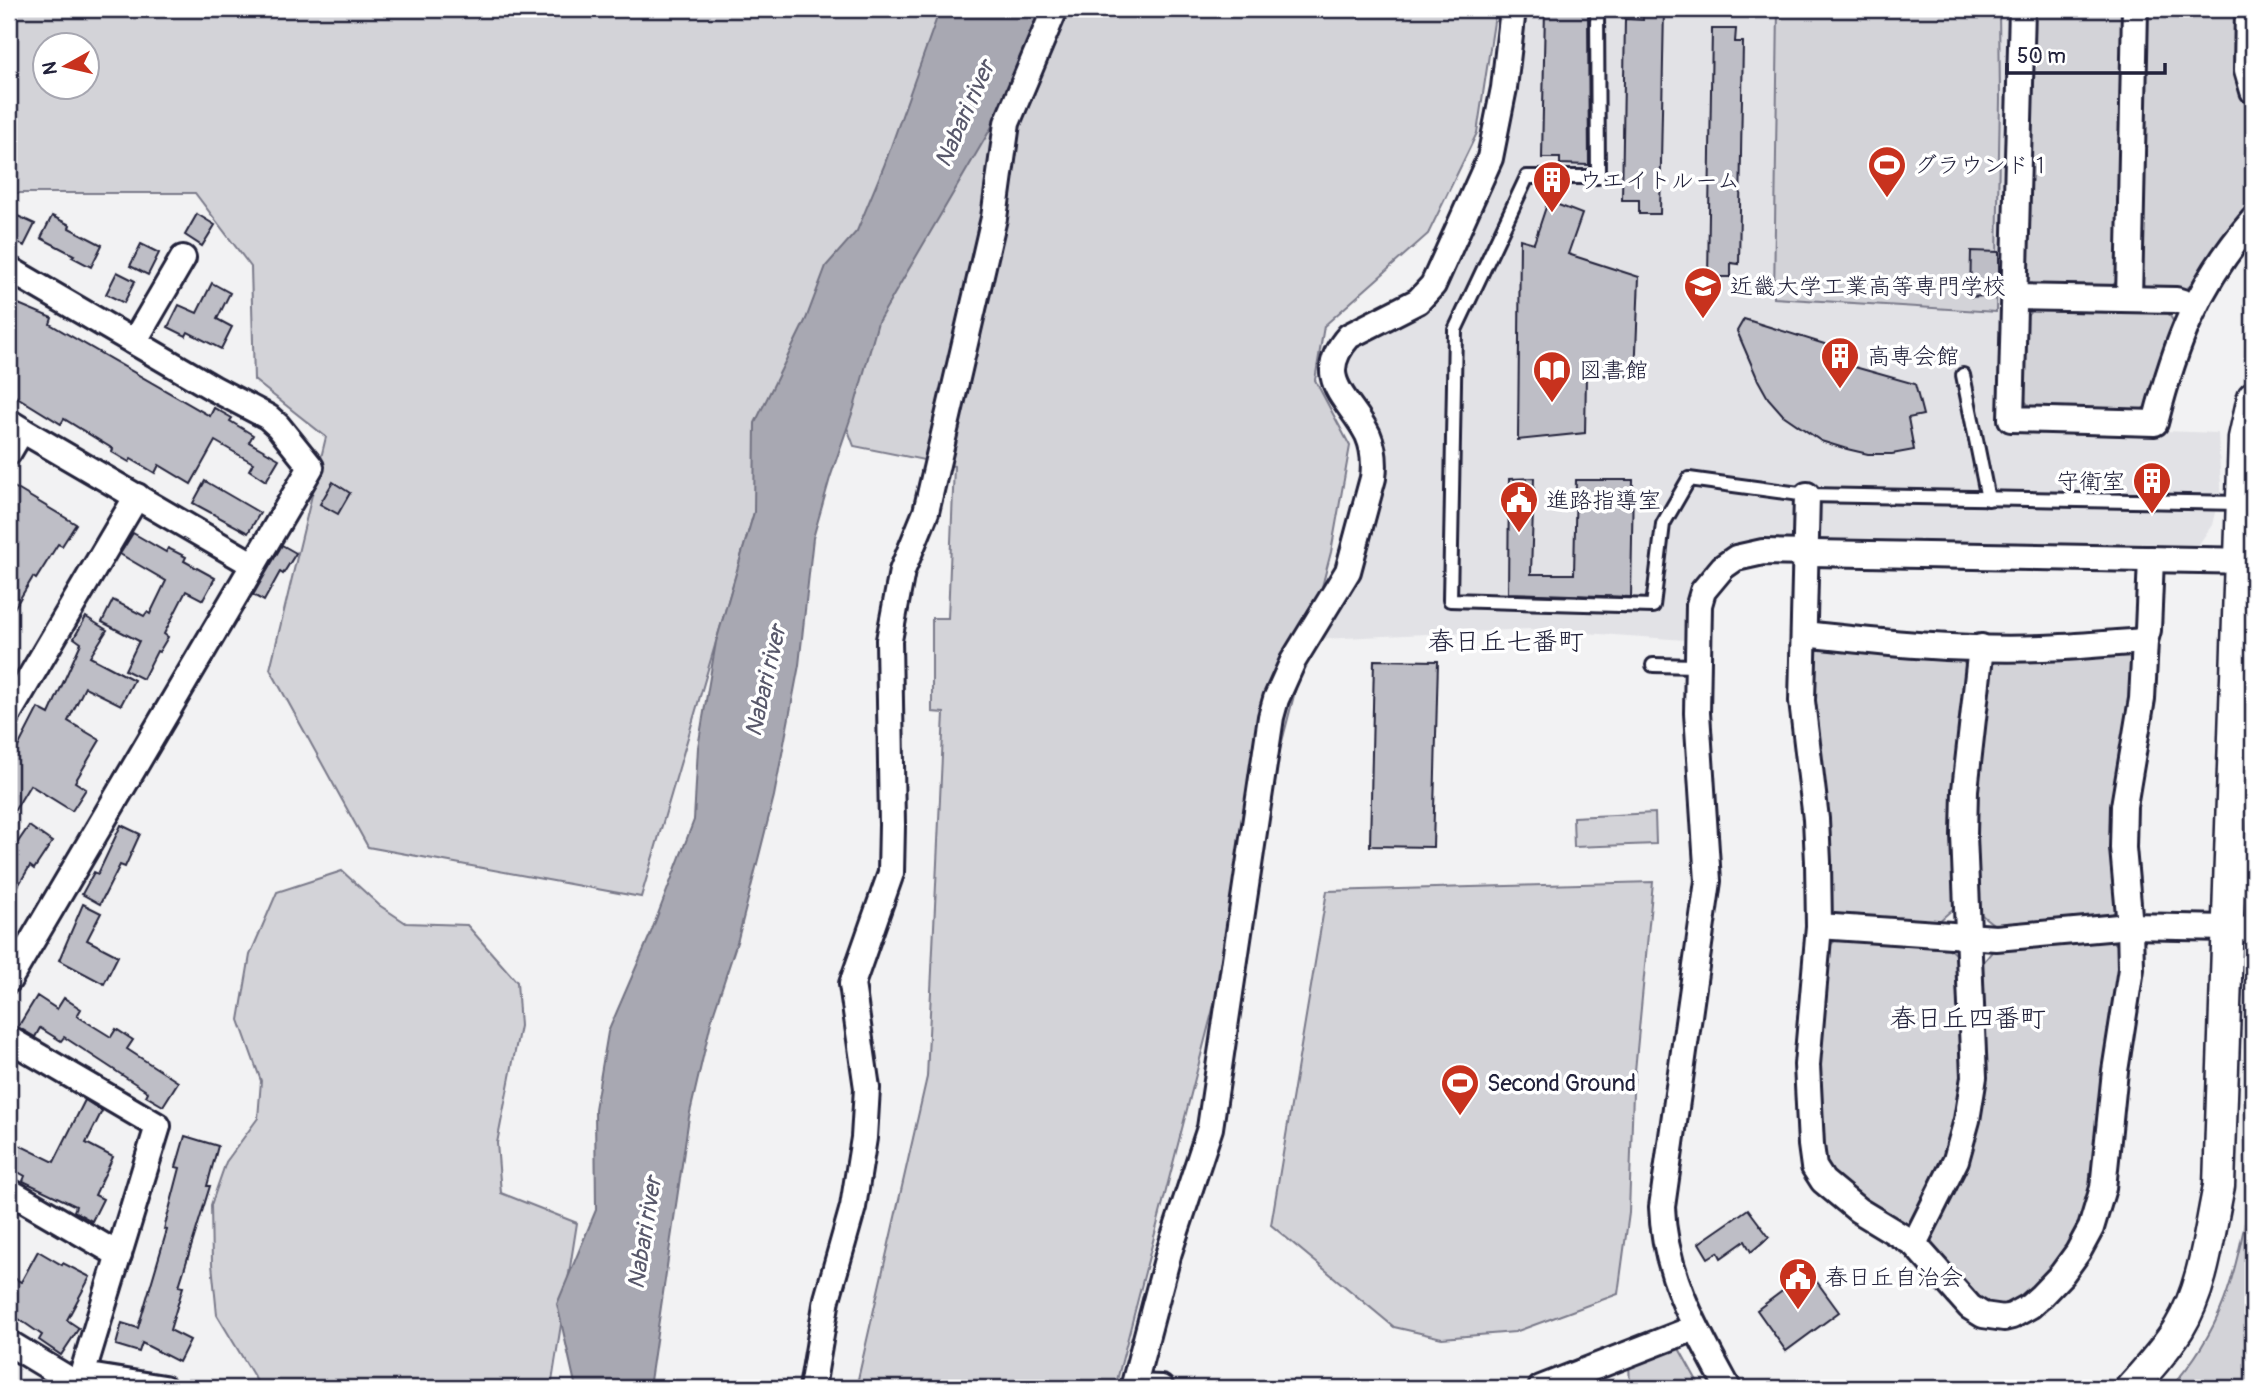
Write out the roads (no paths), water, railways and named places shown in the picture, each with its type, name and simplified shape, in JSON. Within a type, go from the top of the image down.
[{"type":"street","points":[[812,1388],[827,1299],[853,1206],[864,1138],[867,1088],[852,984],[891,873],[889,640],[902,572],[926,512],[991,232],[1007,123],[1055,9]]},
{"type":"street","points":[[1161,1388],[1134,1387],[1169,1252],[1210,1128],[1271,717],[1293,661],[1348,571],[1373,478],[1375,462],[1368,435],[1335,386],[1335,357],[1349,336],[1418,301],[1433,285],[1490,158],[1504,88],[1513,9]]},
{"type":"street","points":[[2022,9],[2011,419],[2155,423],[2174,354],[2195,306],[2223,257],[2253,220]]},
{"type":"street","points":[[2129,299],[2135,9]]},
{"type":"street","points":[[2248,9],[2247,70],[2253,91]]},
{"type":"street","points":[[134,342],[183,258]]},
{"type":"street","points":[[9,269],[268,417],[311,467],[9,980]]},
{"type":"street","points":[[2015,297],[2176,300],[2195,306]]},
{"type":"street","points":[[2131,1388],[2157,1360],[2180,1326],[2195,1291],[2219,1186],[2243,929],[2247,561],[2241,503],[2244,438],[2253,397]]},
{"type":"street","points":[[9,452],[15,426],[253,564]]},
{"type":"street","points":[[1807,495],[1801,701],[1816,819],[1819,926],[1807,1065],[1814,1167],[1823,1181],[1858,1210],[1914,1244],[1970,1307],[1983,1315],[2004,1318],[2030,1306],[2062,1273],[2091,1228],[2103,1188],[2115,1071],[2131,969],[2123,816],[2142,699],[2151,559]]},
{"type":"street","points":[[9,713],[137,496]]},
{"type":"street","points":[[1728,1388],[1695,1328],[1674,1276],[1665,1245],[1662,1207],[1708,880],[1697,713],[1697,666],[1699,605],[1711,578],[1736,558],[1748,553],[2247,561]]},
{"type":"street","points":[[1804,634],[1913,645],[1981,648],[2043,648],[2145,641]]},
{"type":"street","points":[[1914,1244],[1956,1160],[1967,1120],[1975,1060],[1965,790],[1981,648]]},
{"type":"street","points":[[1819,926],[1970,937],[2044,935],[2130,926],[2243,929]]},
{"type":"street","points":[[9,1039],[158,1126],[78,1382]]},
{"type":"street","points":[[9,1191],[119,1255]]},
{"type":"street","points":[[1541,1388],[1695,1328]]},
{"type":"street","points":[[9,1343],[78,1382],[164,1388]]},
{"type":"lane","points":[[1597,9],[1598,177],[1527,177],[1455,330],[1450,600],[1653,606],[1663,524],[1689,479],[1807,495],[2241,503]]},
{"type":"lane","points":[[1963,375],[1989,499]]},
{"type":"lane","points":[[1653,665],[1697,666]]},
{"type":"water","name":"Nabari river","points":[[940,9],[1044,9],[1008,99],[878,322],[854,408],[830,478],[813,538],[799,665],[774,796],[738,939],[712,1018],[689,1117],[649,1388],[576,1388],[557,1304],[596,1210],[595,1109],[608,1032],[650,935],[694,820],[698,747],[716,642],[754,512],[755,423],[806,319],[826,266],[857,231],[884,166]]},
{"type":"place","name":"グラウンド１","points":[[1887,199]]},
{"type":"place","name":"ウエイトルーム","points":[[1552,214]]},
{"type":"place","name":"近畿大学工業高等専門学校","points":[[1703,320]]},
{"type":"place","name":"高専会館","points":[[1840,390]]},
{"type":"place","name":"図書館","points":[[1552,404]]},
{"type":"place","name":"守衛室","points":[[2152,515]]},
{"type":"place","name":"進路指導室","points":[[1519,534]]},
{"type":"place","name":"Second Ground","points":[[1460,1117]]},
{"type":"place","name":"春日丘自治会","points":[[1798,1311]]},
{"type":"district","name":"春日丘七番町","points":[[1506,642]]},
{"type":"district","name":"春日丘四番町","points":[[1968,1019]]}]
